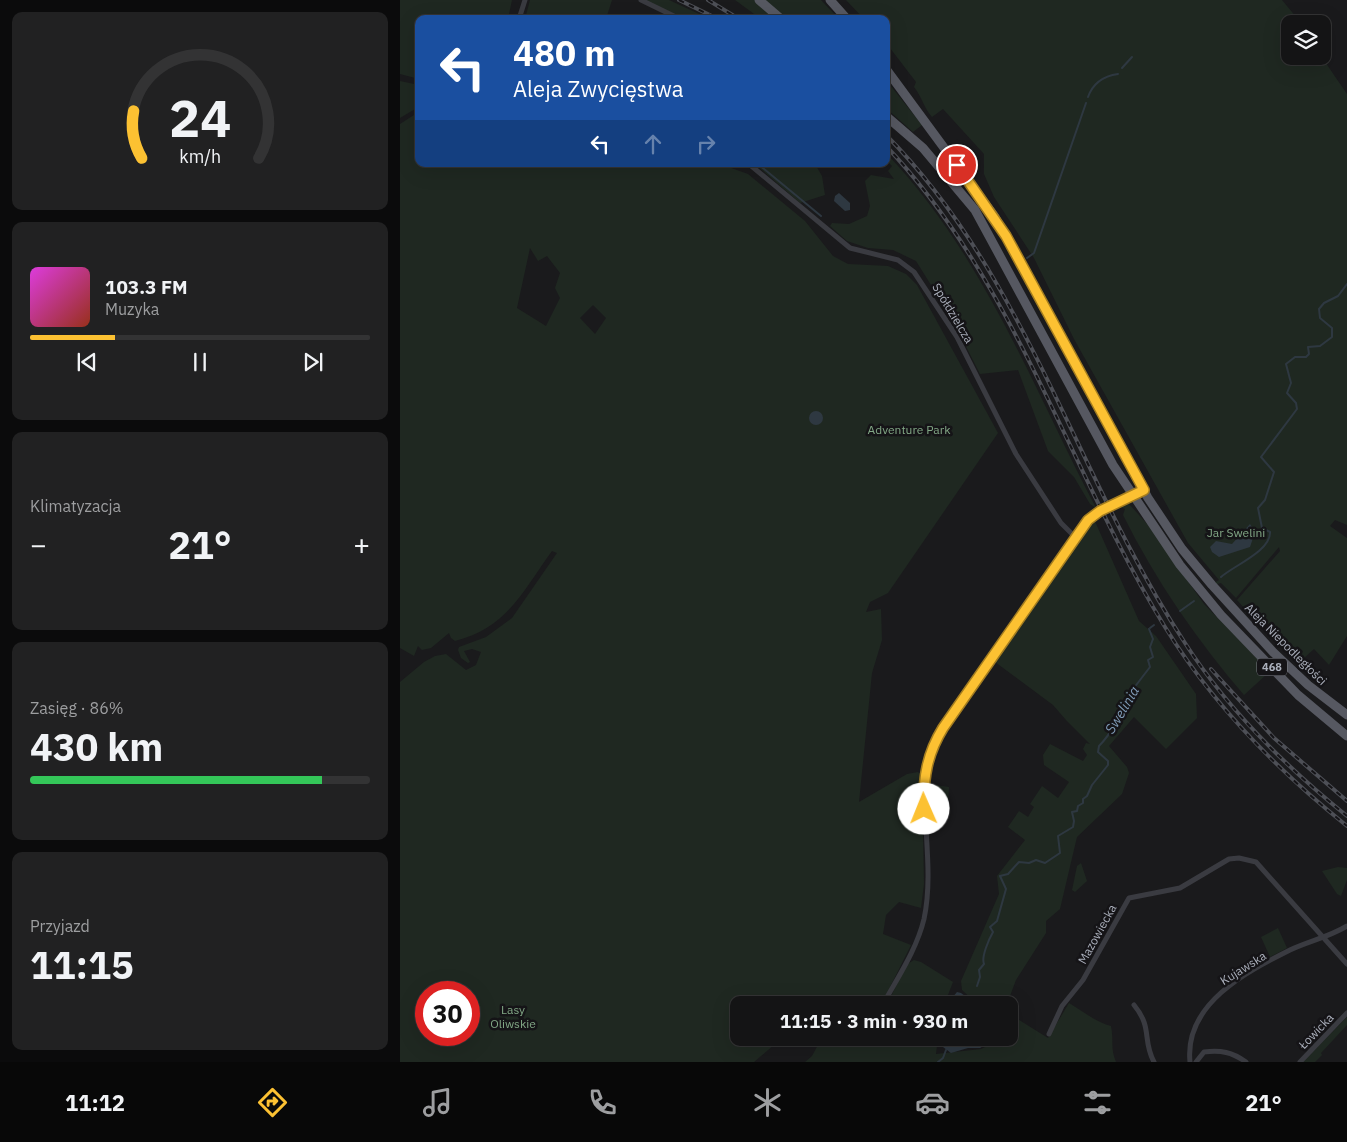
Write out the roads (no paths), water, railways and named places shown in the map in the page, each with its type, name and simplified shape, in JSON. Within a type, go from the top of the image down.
[{"type":"main road","points":[[759,0],[776,15]]},
{"type":"main road","points":[[830,0],[843,15]]},
{"type":"main road","name":"468","points":[[890,74],[995,217],[1144,490]]},
{"type":"main road","name":"468","points":[[890,119],[923,148],[975,210],[1105,450],[1133,494]]},
{"type":"main road","name":"Aleja Niepodległości","points":[[1144,490],[1182,550],[1212,585],[1295,673],[1347,716]]},
{"type":"main road","name":"Aleja Niepodległości","points":[[1133,494],[1202,593],[1298,695],[1347,736]]},
{"type":"street","points":[[520,15],[525,0]]},
{"type":"street","points":[[641,0],[672,15]]},
{"type":"street","name":"Spółdzielcza","points":[[753,167],[846,245],[857,251],[898,260],[914,272],[957,337],[1016,454],[1061,523],[1076,538]]},
{"type":"street","points":[[888,996],[912,953],[924,920],[928,881],[924,793],[926,767],[931,750],[943,728],[1093,515],[1144,490]]},
{"type":"street","name":"Mazowiecka","points":[[1049,1034],[1062,1006],[1083,980],[1128,898],[1180,888],[1229,859],[1239,858],[1256,862],[1325,937],[1347,964]]},
{"type":"street","name":"Kujawska","points":[[1190,1062],[1189,1045],[1195,1023],[1214,999],[1241,979],[1290,950],[1325,937],[1347,926]]},
{"type":"street","points":[[1134,1005],[1146,1023],[1150,1052],[1154,1062]]},
{"type":"street","name":"Łowicka","points":[[1300,1062],[1347,1013]]},
{"type":"street","points":[[1196,1062],[1204,1052],[1221,1050],[1236,1055],[1246,1062]]},
{"type":"waterway","points":[[1122,68],[1132,57]]},
{"type":"waterway","points":[[1088,97],[1100,81],[1108,76],[1118,74]]},
{"type":"waterway","points":[[1027,258],[1034,253],[1086,103]]},
{"type":"waterway","points":[[762,167],[821,216]]},
{"type":"waterway","name":"Swelinia","points":[[1221,577],[1258,552],[1269,539],[1270,532],[1262,528],[1258,508],[1265,500],[1274,472],[1261,457],[1297,409],[1296,403],[1287,393],[1291,383],[1286,364],[1295,357],[1306,357],[1309,354],[1308,347],[1320,346],[1332,337],[1332,328],[1320,318],[1319,309],[1324,303],[1338,296],[1347,284]]},
{"type":"waterway","name":"Swelinia","points":[[1180,611],[1194,601]]},
{"type":"waterway","name":"Swelinia","points":[[1150,628],[1154,625]]},
{"type":"waterway","name":"Swelinia","points":[[977,986],[980,977],[979,970],[984,964],[984,953],[993,932],[990,927],[997,921],[1006,889],[1000,876],[1008,874],[1019,862],[1029,863],[1036,860],[1045,863],[1060,853],[1058,836],[1073,827],[1072,812],[1077,811],[1078,806],[1083,803],[1083,799],[1087,796],[1092,785],[1108,765],[1108,761],[1098,752],[1099,746],[1121,715],[1127,697],[1150,667],[1148,660],[1153,657],[1150,647],[1153,639],[1149,629]]},
{"type":"waterway","name":"Swelinia","points":[[938,1062],[943,1058],[946,1050]]},
{"type":"railway","points":[[679,0],[710,15]]},
{"type":"railway","points":[[708,0],[732,15]]},
{"type":"railway","points":[[890,140],[935,191],[977,251],[1014,315],[1147,580],[1185,643],[1220,691],[1259,736],[1347,816]]},
{"type":"railway","points":[[890,151],[931,200],[971,257],[1006,317],[1130,567],[1184,656],[1247,734],[1295,782],[1347,826]]},
{"type":"railway","points":[[1211,669],[1274,738],[1347,801]]},
{"type":"park label","name":"Adventure Park","points":[[909,429]]},
{"type":"park label","name":"Jar Swelini","points":[[1236,532]]},
{"type":"park label","name":"Lasy Oliwskie","points":[[513,1016]]}]
